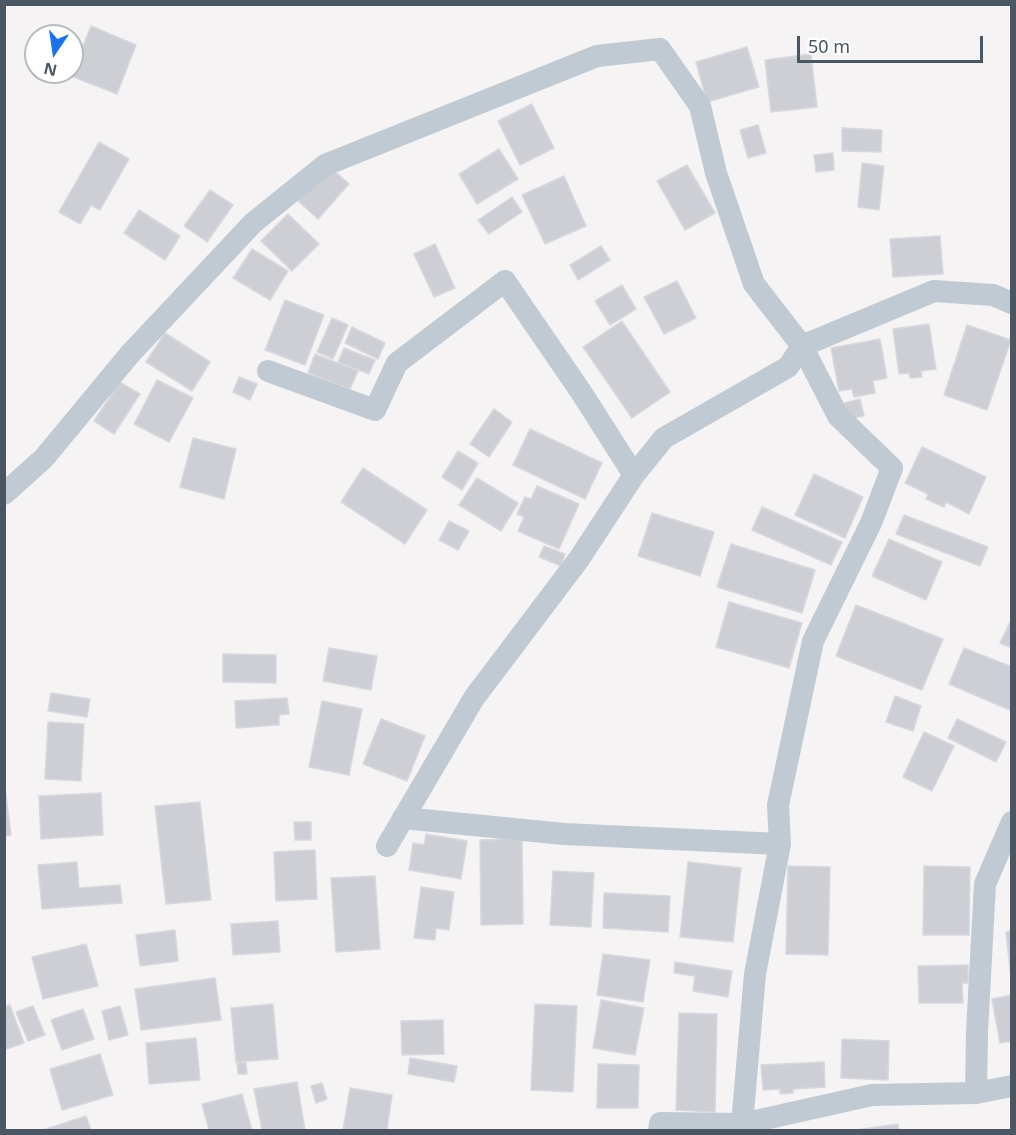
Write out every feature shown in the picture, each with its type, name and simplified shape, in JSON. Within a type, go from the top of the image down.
[{"type":"street","points":[[4,494],[44,458],[130,354],[253,223],[325,165],[597,56],[660,48],[700,106],[716,173],[754,284],[802,346],[838,416],[892,468],[871,523],[813,641],[778,805],[780,844],[755,974],[743,1127]]},
{"type":"street","points":[[268,371],[375,410],[397,363],[505,280],[634,475]]},
{"type":"street","points":[[387,846],[474,698],[579,559],[634,475],[664,438],[788,367],[802,346],[934,291],[993,295],[1011,303]]},
{"type":"street","points":[[403,818],[564,834],[780,844]]},
{"type":"street","points":[[976,1093],[985,884],[1011,822]]},
{"type":"street","points":[[659,1131],[660,1123],[743,1127],[872,1095],[976,1093],[1011,1086]]},
{"type":"building","points":[[91,26],[136,45],[117,94],[84,81],[84,44]]},
{"type":"building","points":[[747,47],[759,87],[707,102],[696,62]]},
{"type":"building","points":[[811,54],[817,107],[771,112],[765,60]]},
{"type":"building","points":[[532,104],[554,148],[520,165],[498,121]]},
{"type":"building","points":[[758,125],[766,153],[748,158],[740,130]]},
{"type":"building","points":[[842,128],[882,130],[881,152],[842,151]]},
{"type":"building","points":[[99,142],[129,159],[100,210],[91,205],[80,224],[59,212]]},
{"type":"building","points":[[499,149],[518,179],[477,204],[459,174]]},
{"type":"building","points":[[833,153],[834,170],[816,172],[814,155]]},
{"type":"building","points":[[862,163],[884,166],[879,210],[858,207]]},
{"type":"building","points":[[328,165],[349,184],[318,219],[297,200]]},
{"type":"building","points":[[687,165],[715,213],[685,230],[657,181]]},
{"type":"building","points":[[564,176],[586,226],[545,244],[522,195]]},
{"type":"building","points":[[210,190],[233,205],[207,242],[184,226]]},
{"type":"building","points":[[512,197],[522,212],[489,234],[478,220]]},
{"type":"building","points":[[139,210],[180,236],[165,260],[124,233]]},
{"type":"building","points":[[288,214],[319,244],[292,271],[261,241]]},
{"type":"building","points":[[940,236],[943,274],[893,277],[890,239]]},
{"type":"building","points":[[435,244],[455,288],[434,297],[414,254]]},
{"type":"building","points":[[601,246],[610,260],[578,280],[570,265]]},
{"type":"building","points":[[252,249],[288,271],[270,300],[233,278]]},
{"type":"building","points":[[677,281],[696,318],[664,334],[644,297]]},
{"type":"building","points":[[622,285],[636,309],[610,325],[595,301]]},
{"type":"building","points":[[285,300],[324,315],[305,365],[265,350]]},
{"type":"building","points":[[332,318],[348,325],[333,359],[317,352]]},
{"type":"building","points":[[622,321],[670,392],[632,418],[583,347]]},
{"type":"building","points":[[929,324],[936,369],[921,371],[922,377],[910,378],[909,373],[899,374],[893,329]]},
{"type":"building","points":[[967,325],[1011,340],[987,410],[944,395]]},
{"type":"building","points":[[352,327],[385,343],[378,359],[345,343]]},
{"type":"building","points":[[165,333],[210,362],[192,391],[146,362]]},
{"type":"building","points":[[880,339],[887,378],[873,381],[875,393],[854,397],[852,389],[839,391],[831,348]]},
{"type":"building","points":[[344,348],[375,360],[369,374],[338,362]]},
{"type":"building","points":[[315,354],[358,371],[350,389],[308,373]]},
{"type":"building","points":[[239,377],[257,384],[250,400],[233,392]]},
{"type":"building","points":[[157,380],[193,398],[169,442],[134,424]]},
{"type":"building","points":[[120,382],[140,394],[114,434],[94,421]]},
{"type":"building","points":[[860,399],[864,416],[848,419],[844,403]]},
{"type":"building","points":[[494,409],[512,422],[489,457],[470,444]]},
{"type":"building","points":[[530,429],[602,463],[585,499],[513,465]]},
{"type":"building","points":[[193,438],[236,449],[224,499],[180,487]]},
{"type":"building","points":[[922,447],[986,477],[969,514],[946,502],[944,507],[926,499],[928,494],[905,483]]},
{"type":"building","points":[[458,451],[478,463],[462,490],[442,477]]},
{"type":"building","points":[[363,468],[427,510],[405,544],[341,502]]},
{"type":"building","points":[[814,474],[863,497],[845,538],[795,515]]},
{"type":"building","points":[[477,478],[518,503],[501,531],[459,505]]},
{"type":"building","points":[[537,486],[579,504],[559,549],[518,531],[524,517],[517,514],[525,497],[531,499]]},
{"type":"building","points":[[762,507],[842,542],[831,565],[752,530]]},
{"type":"building","points":[[652,513],[714,532],[700,576],[638,556]]},
{"type":"building","points":[[904,515],[988,547],[980,566],[896,534]]},
{"type":"building","points":[[449,521],[469,531],[458,550],[439,540]]},
{"type":"building","points":[[889,539],[942,562],[926,600],[872,576]]},
{"type":"building","points":[[731,544],[815,570],[802,613],[717,587]]},
{"type":"building","points":[[544,546],[565,554],[561,566],[539,557]]},
{"type":"building","points":[[729,602],[802,623],[789,668],[716,647]]},
{"type":"building","points":[[856,605],[943,639],[922,690],[836,656]]},
{"type":"building","points":[[1012,618],[1012,648],[1000,643]]},
{"type":"building","points":[[329,648],[377,656],[371,690],[323,681]]},
{"type":"building","points":[[964,648],[1012,667],[1012,711],[949,684]]},
{"type":"building","points":[[223,654],[276,655],[276,683],[223,682]]},
{"type":"building","points":[[51,693],[90,699],[87,717],[48,711]]},
{"type":"building","points":[[895,696],[921,706],[913,731],[886,722]]},
{"type":"building","points":[[287,698],[289,714],[279,715],[279,725],[236,728],[235,701]]},
{"type":"building","points":[[322,701],[362,709],[349,775],[309,767]]},
{"type":"building","points":[[381,719],[425,736],[407,781],[363,764]]},
{"type":"building","points":[[957,719],[1006,742],[996,762],[948,738]]},
{"type":"building","points":[[48,722],[84,724],[81,781],[45,779]]},
{"type":"building","points":[[924,732],[954,746],[932,791],[903,777]]},
{"type":"building","points":[[4,779],[11,835],[4,836]]},
{"type":"building","points":[[101,793],[103,835],[41,839],[39,796]]},
{"type":"building","points":[[200,802],[211,900],[166,904],[155,806]]},
{"type":"building","points":[[294,822],[311,822],[311,840],[295,840]]},
{"type":"building","points":[[426,834],[467,841],[461,879],[409,870],[413,843],[424,845]]},
{"type":"building","points":[[522,839],[523,924],[481,925],[480,840]]},
{"type":"building","points":[[315,850],[317,899],[276,901],[274,852]]},
{"type":"building","points":[[77,862],[79,888],[120,885],[122,903],[42,909],[38,865]]},
{"type":"building","points":[[688,862],[741,868],[733,942],[680,937]]},
{"type":"building","points":[[788,866],[830,867],[828,955],[786,954]]},
{"type":"building","points":[[924,866],[970,867],[969,935],[923,935]]},
{"type":"building","points":[[553,871],[594,873],[591,927],[550,925]]},
{"type":"building","points":[[375,876],[380,949],[336,952],[331,878]]},
{"type":"building","points":[[421,887],[454,892],[449,930],[436,928],[435,940],[414,938]]},
{"type":"building","points":[[604,893],[670,896],[668,932],[603,928]]},
{"type":"building","points":[[278,921],[280,952],[233,955],[231,924]]},
{"type":"building","points":[[175,930],[178,961],[140,966],[136,935]]},
{"type":"building","points":[[1012,931],[1012,977],[1011,977],[1006,932]]},
{"type":"building","points":[[86,944],[98,986],[43,999],[32,957]]},
{"type":"building","points":[[603,954],[650,960],[643,1002],[597,995]]},
{"type":"building","points":[[675,962],[732,971],[728,997],[693,991],[695,976],[674,973]]},
{"type":"building","points":[[968,965],[968,983],[962,983],[963,1003],[919,1003],[918,966]]},
{"type":"building","points":[[215,978],[221,1020],[141,1030],[135,989]]},
{"type":"building","points":[[1012,995],[1012,1041],[1000,1043],[992,999]]},
{"type":"building","points":[[601,1000],[644,1008],[635,1055],[593,1048]]},
{"type":"building","points":[[273,1004],[278,1059],[236,1062],[231,1008]]},
{"type":"building","points":[[535,1004],[577,1006],[573,1092],[531,1090]]},
{"type":"building","points":[[10,1005],[24,1043],[4,1050],[4,1007]]},
{"type":"building","points":[[33,1006],[45,1035],[28,1041],[16,1012]]},
{"type":"building","points":[[120,1006],[128,1035],[109,1040],[102,1011]]},
{"type":"building","points":[[83,1009],[94,1039],[62,1050],[51,1020]]},
{"type":"building","points":[[679,1013],[717,1014],[715,1112],[676,1110]]},
{"type":"building","points":[[443,1020],[444,1054],[402,1055],[401,1021]]},
{"type":"building","points":[[196,1038],[200,1080],[149,1084],[146,1043]]},
{"type":"building","points":[[842,1039],[889,1041],[888,1080],[841,1078]]},
{"type":"building","points":[[100,1054],[113,1095],[62,1110],[50,1069]]},
{"type":"building","points":[[410,1058],[457,1066],[454,1082],[408,1074]]},
{"type":"building","points":[[246,1062],[247,1074],[238,1074],[237,1063]]},
{"type":"building","points":[[824,1062],[825,1087],[793,1089],[793,1093],[780,1094],[780,1089],[763,1090],[761,1065]]},
{"type":"building","points":[[598,1064],[639,1065],[638,1108],[597,1108]]},
{"type":"building","points":[[297,1082],[305,1130],[262,1130],[254,1089]]},
{"type":"building","points":[[322,1083],[327,1099],[316,1103],[311,1086]]},
{"type":"building","points":[[350,1088],[392,1095],[387,1130],[343,1130]]},
{"type":"building","points":[[242,1094],[252,1130],[209,1130],[202,1104]]},
{"type":"building","points":[[86,1116],[91,1130],[43,1130]]},
{"type":"building","points":[[898,1124],[899,1130],[856,1130]]}]
